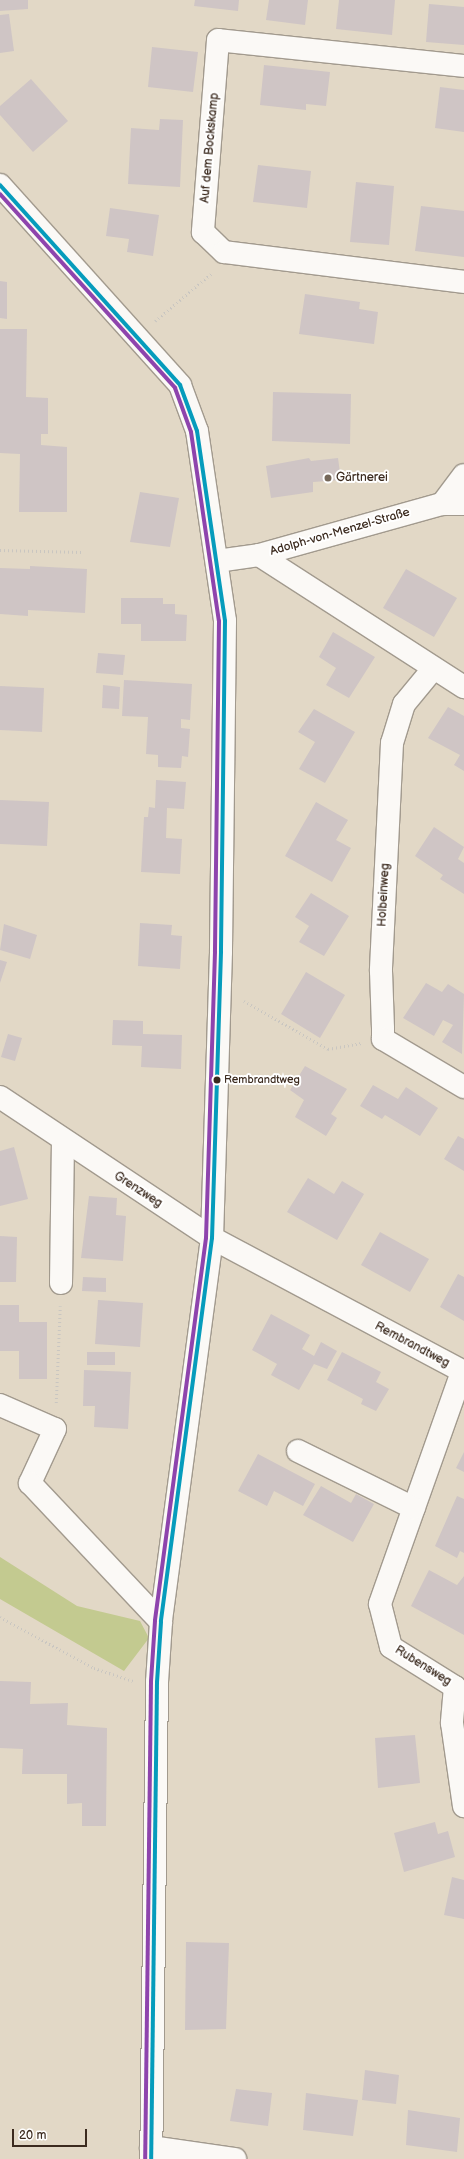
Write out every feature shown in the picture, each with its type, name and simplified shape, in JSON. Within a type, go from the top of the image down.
[{"type":"street","name":"Auf dem Bockskamp","points":[[224,252],[203,232],[218,40],[464,66]]},
{"type":"street","points":[[0,185],[138,335],[180,385],[196,431],[217,561],[225,622],[220,995],[212,1238],[161,1622],[157,1682],[151,2153],[235,2159]]},
{"type":"street","points":[[224,252],[464,282]]},
{"type":"street","points":[[442,504],[464,475]]},
{"type":"street","name":"Adolph-von-Menzel-Straße","points":[[217,561],[259,555],[442,504],[464,504]]},
{"type":"street","points":[[259,555],[464,688]]},
{"type":"street","name":"Holbeinweg","points":[[383,1038],[381,970],[392,743],[404,704],[433,669]]},
{"type":"street","points":[[383,1038],[464,1087]]},
{"type":"street","name":"Grenzweg","points":[[0,1097],[63,1141],[212,1238]]},
{"type":"street","points":[[61,1283],[63,1141]]},
{"type":"street","name":"Rembrandtweg","points":[[212,1238],[463,1372]]},
{"type":"street","name":"Rubensweg","points":[[463,1372],[380,1604],[391,1647],[455,1687],[452,1723],[464,1806]]},
{"type":"street","points":[[0,1404],[55,1429],[30,1483],[161,1622]]},
{"type":"street","points":[[298,1451],[414,1508]]},
{"type":"path","points":[[138,335],[217,269],[224,252]]},
{"type":"path","points":[[0,550],[82,552]]},
{"type":"path","points":[[220,995],[252,1003],[328,1049],[383,1038]]},
{"type":"path","points":[[55,1429],[61,1283]]},
{"type":"path","points":[[0,1616],[42,1642],[125,1681],[157,1682]]},
{"type":"green space","points":[[0,1557],[77,1606],[140,1621],[149,1638],[124,1671],[0,1599]]},
{"type":"building","points":[[0,0],[28,0],[28,9],[0,11]]},
{"type":"building","points":[[195,0],[239,0],[238,11],[194,6]]},
{"type":"building","points":[[269,0],[308,0],[305,25],[266,20]]},
{"type":"building","points":[[339,0],[395,0],[392,35],[336,29]]},
{"type":"building","points":[[429,4],[464,7],[464,45],[426,42]]},
{"type":"building","points":[[9,14],[14,51],[0,53],[0,15]]},
{"type":"building","points":[[152,47],[198,52],[193,92],[148,87]]},
{"type":"building","points":[[264,65],[330,72],[326,106],[306,104],[306,110],[260,105]]},
{"type":"building","points":[[31,79],[68,121],[33,152],[0,115],[0,106]]},
{"type":"building","points":[[440,87],[464,90],[464,132],[435,128]]},
{"type":"building","points":[[160,119],[183,120],[180,187],[128,184],[131,128],[159,130]]},
{"type":"building","points":[[258,165],[311,171],[307,208],[253,202]]},
{"type":"building","points":[[356,182],[394,186],[389,245],[350,242]]},
{"type":"building","points":[[421,206],[464,211],[464,257],[415,251]]},
{"type":"building","points":[[110,208],[159,215],[153,256],[127,252],[129,239],[106,236]]},
{"type":"building","points":[[0,281],[7,282],[7,319],[0,318]]},
{"type":"building","points":[[305,294],[360,302],[359,309],[378,312],[374,344],[299,334]]},
{"type":"building","points":[[0,329],[27,329],[26,397],[48,398],[48,434],[41,434],[41,445],[67,447],[67,512],[19,512],[20,454],[0,453]]},
{"type":"building","points":[[273,392],[351,394],[350,444],[272,441]]},
{"type":"building","points":[[309,458],[311,461],[338,458],[341,480],[313,482],[313,492],[271,498],[266,466]]},
{"type":"building","points":[[140,492],[179,498],[170,547],[130,542]]},
{"type":"building","points":[[30,566],[87,569],[85,613],[28,610],[28,616],[0,614],[0,568],[30,569]]},
{"type":"building","points":[[406,569],[457,598],[434,637],[383,608]]},
{"type":"building","points":[[121,598],[163,598],[163,604],[175,604],[175,614],[187,615],[186,641],[141,641],[141,624],[121,624]]},
{"type":"building","points":[[333,632],[375,657],[349,698],[326,685],[336,668],[319,657]]},
{"type":"building","points":[[98,653],[125,655],[123,675],[96,673]]},
{"type":"building","points":[[124,680],[192,684],[190,720],[181,719],[181,728],[190,729],[188,757],[182,756],[181,768],[158,767],[158,755],[146,754],[148,717],[122,716]]},
{"type":"building","points":[[103,685],[120,687],[119,709],[102,708]]},
{"type":"building","points":[[0,686],[44,688],[42,732],[0,730]]},
{"type":"building","points":[[448,707],[464,716],[464,771],[454,765],[460,755],[428,738]]},
{"type":"building","points":[[314,709],[355,732],[325,783],[299,769],[315,742],[298,732]]},
{"type":"building","points":[[156,780],[186,782],[184,809],[167,808],[166,838],[182,839],[180,874],[141,872],[144,817],[148,817],[149,807],[155,808]]},
{"type":"building","points":[[0,800],[49,802],[47,846],[0,844]]},
{"type":"building","points":[[316,802],[348,820],[336,840],[351,848],[332,882],[285,856]]},
{"type":"building","points":[[434,827],[464,847],[458,859],[464,863],[464,894],[440,879],[443,875],[415,856]]},
{"type":"building","points":[[311,893],[349,916],[324,956],[299,942],[309,926],[295,917]]},
{"type":"building","points":[[140,923],[172,925],[171,935],[182,936],[180,969],[138,966]]},
{"type":"building","points":[[4,924],[37,935],[30,959],[0,950]]},
{"type":"building","points":[[0,960],[7,962],[0,983]]},
{"type":"building","points":[[306,972],[345,995],[320,1038],[281,1014]]},
{"type":"building","points":[[426,983],[442,992],[448,984],[464,994],[462,1054],[442,1042],[453,1025],[443,1020],[434,1036],[403,1018]]},
{"type":"building","points":[[113,1020],[143,1021],[143,1034],[182,1035],[181,1069],[141,1067],[142,1046],[112,1045]]},
{"type":"building","points":[[8,1034],[22,1038],[15,1061],[1,1057]]},
{"type":"building","points":[[305,1066],[347,1089],[331,1114],[337,1118],[326,1136],[295,1117],[304,1100],[290,1090]]},
{"type":"building","points":[[373,1085],[398,1099],[406,1087],[438,1108],[420,1136],[385,1115],[382,1119],[360,1106]]},
{"type":"building","points":[[458,1136],[464,1139],[464,1171],[444,1159]]},
{"type":"building","points":[[14,1147],[28,1199],[0,1206],[0,1151]]},
{"type":"building","points":[[308,1178],[334,1194],[342,1181],[364,1194],[337,1240],[287,1212]]},
{"type":"building","points":[[89,1196],[117,1198],[116,1215],[126,1216],[123,1261],[81,1258]]},
{"type":"building","points":[[380,1232],[429,1259],[410,1292],[361,1265]]},
{"type":"building","points":[[0,1236],[17,1237],[16,1282],[0,1282]]},
{"type":"building","points":[[458,1274],[464,1277],[464,1321],[440,1307]]},
{"type":"building","points":[[83,1277],[106,1278],[106,1292],[82,1291]]},
{"type":"building","points":[[98,1300],[143,1303],[140,1347],[95,1344]]},
{"type":"building","points":[[0,1305],[19,1305],[19,1322],[47,1322],[47,1379],[19,1379],[19,1351],[0,1351]]},
{"type":"building","points":[[271,1314],[310,1335],[302,1349],[314,1356],[321,1342],[337,1351],[327,1369],[314,1364],[299,1390],[271,1375],[277,1364],[252,1350]]},
{"type":"building","points":[[87,1352],[115,1352],[115,1365],[87,1365]]},
{"type":"building","points":[[342,1352],[381,1372],[376,1382],[389,1389],[376,1411],[361,1404],[363,1399],[327,1380]]},
{"type":"building","points":[[84,1370],[131,1372],[128,1429],[94,1427],[95,1406],[83,1406]]},
{"type":"building","points":[[464,1452],[464,1472],[456,1468]]},
{"type":"building","points":[[258,1454],[315,1484],[303,1506],[274,1491],[267,1506],[238,1491]]},
{"type":"building","points":[[321,1486],[351,1503],[356,1494],[374,1504],[353,1542],[303,1515]]},
{"type":"building","points":[[457,1496],[464,1499],[464,1553],[460,1551],[457,1558],[435,1546]]},
{"type":"building","points":[[429,1570],[457,1585],[464,1576],[464,1635],[411,1606]]},
{"type":"building","points":[[0,1681],[31,1682],[30,1704],[68,1703],[67,1725],[107,1728],[106,1826],[82,1826],[82,1803],[67,1804],[67,1774],[22,1774],[23,1749],[0,1748]]},
{"type":"building","points":[[415,1735],[420,1783],[378,1788],[375,1738]]},
{"type":"building","points":[[435,1822],[438,1834],[448,1831],[455,1857],[404,1872],[394,1833]]},
{"type":"building","points":[[452,1877],[464,1880],[464,1919],[444,1915]]},
{"type":"building","points":[[186,1942],[229,1943],[226,2029],[185,2030]]},
{"type":"building","points":[[365,2070],[399,2075],[396,2104],[362,2100]]},
{"type":"building","points":[[236,2089],[272,2093],[268,2126],[230,2121]]},
{"type":"building","points":[[306,2093],[358,2100],[353,2136],[303,2130]]},
{"type":"building","points":[[408,2110],[460,2118],[457,2152],[406,2145]]},
{"type":"transit line","points":[[0,185],[180,385],[197,431],[225,621],[221,952],[212,1238],[161,1622],[157,1682],[151,2159]]},
{"type":"transit line","points":[[0,194],[175,388],[191,432],[219,621],[215,952],[206,1238],[155,1621],[151,1682],[145,2159]]},
{"type":"place","name":"Gärtnerei","points":[[328,478]]},
{"type":"place","name":"Rembrandtweg","points":[[217,1080]]}]
